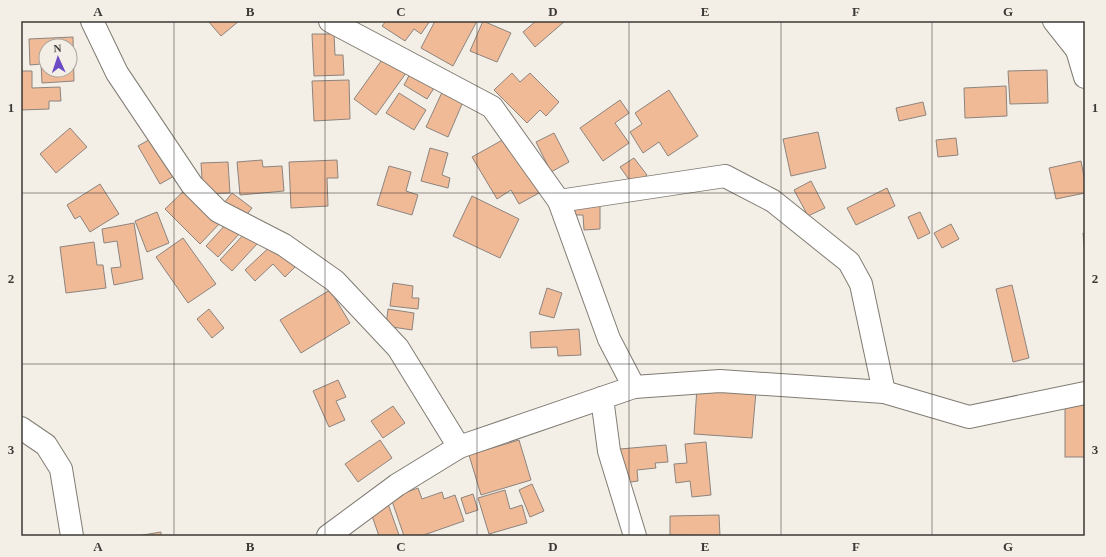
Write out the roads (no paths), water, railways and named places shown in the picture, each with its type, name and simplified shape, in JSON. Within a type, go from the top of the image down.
[{"type":"street","points":[[92,21],[117,73],[192,185],[218,211],[284,245],[335,281],[398,348],[459,447]]},
{"type":"street","points":[[330,21],[492,107],[559,201],[608,339],[634,387]]},
{"type":"street","points":[[1054,21],[1077,50],[1085,77]]},
{"type":"street","points":[[1077,50],[1080,21]]},
{"type":"street","points":[[559,201],[725,176],[773,201],[849,262],[861,284],[884,392]]},
{"type":"street","points":[[328,536],[396,485],[459,447],[634,387],[720,381],[884,392],[968,416],[1085,393]]},
{"type":"street","points":[[602,398],[609,451],[635,536]]},
{"type":"street","points":[[21,428],[46,445],[62,469],[72,536]]}]
